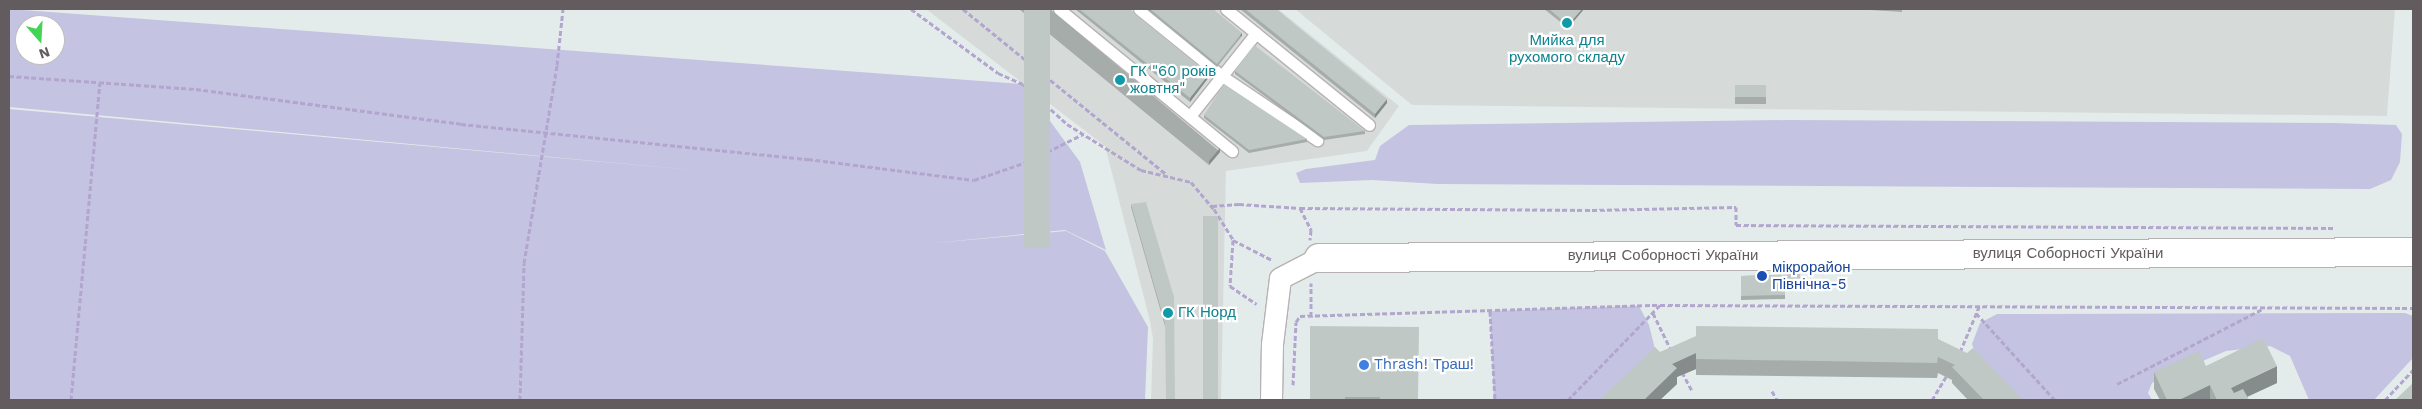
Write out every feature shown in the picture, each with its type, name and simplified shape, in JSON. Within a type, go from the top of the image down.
[{"type":"street","name":"вулиця Соборності України","points":[[1271,400],[1275,316],[1280,278],[1319,258],[2413,252]]},
{"type":"lane","points":[[1059,9],[1232,151]]},
{"type":"lane","points":[[1139,9],[1222,76],[1317,140]]},
{"type":"lane","points":[[1226,9],[1369,125]]},
{"type":"lane","points":[[1190,116],[1256,33]]},
{"type":"path","points":[[520,400],[524,263],[546,132],[563,9]]},
{"type":"path","points":[[911,9],[998,73],[1022,84],[1067,124],[1141,170],[1192,182],[1212,206],[1233,240],[1294,271]]},
{"type":"path","points":[[963,9],[1168,175]]},
{"type":"path","points":[[9,76],[196,89],[546,132],[808,158],[974,180],[1027,162],[1083,134]]},
{"type":"path","points":[[71,400],[100,82]]},
{"type":"path","points":[[1212,206],[1239,204],[1300,208],[1582,210],[1736,207],[1736,225],[2343,228]]},
{"type":"path","points":[[1233,240],[1230,286],[1275,316]]},
{"type":"path","points":[[1568,400],[1660,306]]},
{"type":"path","points":[[1292,390],[1296,322],[1300,316],[1660,306],[2413,308]]},
{"type":"path","points":[[1959,354],[1979,307]]},
{"type":"path","points":[[2117,384],[2264,307]]},
{"type":"path","points":[[1490,311],[1495,400]]},
{"type":"path","points":[[1653,313],[1672,353]]},
{"type":"path","points":[[1976,313],[2055,400]]},
{"type":"path","points":[[1680,367],[1692,391]]},
{"type":"path","points":[[1932,400],[1950,370]]},
{"type":"path","points":[[2385,400],[2413,370]]},
{"type":"path","points":[[1772,391],[1777,400]]},
{"type":"shaded area","points":[[9,9],[1023,84],[1080,162],[1106,250],[1065,230],[924,244],[1066,231],[1105,251],[1148,327],[1145,400],[9,400],[9,109],[715,172],[9,107]]},
{"type":"shaded area","points":[[926,9],[1278,9],[1399,106],[1367,151],[1226,171],[1221,400],[1151,400],[1153,339],[1150,321],[1105,146]]},
{"type":"shaded area","points":[[1295,9],[2395,9],[2387,116],[1412,105]]},
{"type":"shaded area","points":[[1788,120],[2333,123],[2396,125],[2402,134],[2400,162],[2391,180],[2370,189],[1438,184],[1372,180],[1300,183],[1296,173],[1306,169],[1375,160],[1380,146],[1409,125]]},
{"type":"shaded area","points":[[1639,306],[1649,325],[1656,353],[1607,400],[1494,400],[1490,311]]},
{"type":"shaded area","points":[[2405,313],[2413,316],[2413,358],[2374,400],[2309,400],[2290,356],[2270,346],[2226,351],[2152,383],[2148,393],[2152,400],[2021,400],[1976,356],[1972,344],[1980,323],[1997,314]]},
{"type":"building","points":[[1024,9],[1050,9],[1050,248],[1024,248]]},
{"type":"building","points":[[1079,9],[1129,9],[1209,74],[1190,98]]},
{"type":"building","points":[[1150,9],[1213,9],[1242,33],[1217,64]]},
{"type":"building","points":[[1245,9],[1276,9],[1387,99],[1375,114]]},
{"type":"building","name":"Мийка для рухомого складу","points":[[1549,9],[1582,9],[1568,25]]},
{"type":"building","points":[[1254,45],[1365,131],[1324,137],[1235,71]]},
{"type":"building","points":[[1224,84],[1307,139],[1249,150],[1204,115]]},
{"type":"building","points":[[1735,85],[1766,85],[1766,97],[1735,97]]},
{"type":"building","name":"ГК Норд","points":[[1146,202],[1174,297],[1175,400],[1166,400],[1165,323],[1131,204]]},
{"type":"building","points":[[1203,216],[1218,216],[1218,400],[1203,400]]},
{"type":"building","points":[[1800,274],[1800,287],[1785,288],[1785,295],[1741,296],[1741,276]]},
{"type":"building","name":"Thrash! Траш!","points":[[1310,326],[1419,327],[1418,400],[1380,400],[1380,397],[1345,397],[1345,400],[1310,400]]},
{"type":"building","points":[[1696,326],[1938,329],[1938,339],[1967,353],[1973,348],[2023,400],[1984,400],[1952,367],[1955,365],[1938,357],[1937,363],[1696,359],[1696,353],[1672,364],[1677,368],[1644,400],[1600,400],[1655,347],[1660,352],[1696,336]]},
{"type":"building","points":[[2263,338],[2277,366],[2231,388],[2234,393],[2243,389],[2249,400],[2217,400],[2210,385],[2179,400],[2167,400],[2154,372],[2199,351],[2206,366]]},
{"type":"building","points":[[2413,383],[2413,400],[2395,400]]},
{"type":"place","name":"Мийка для рухомого складу","points":[[1567,23]]},
{"type":"place","name":"ГК \"60 років жовтня\"","points":[[1120,80]]},
{"type":"place","name":"мікрорайон Північна-5","points":[[1762,276]]},
{"type":"place","name":"ГК Норд","points":[[1168,313]]},
{"type":"place","name":"Thrash! Траш!","points":[[1364,365]]}]
